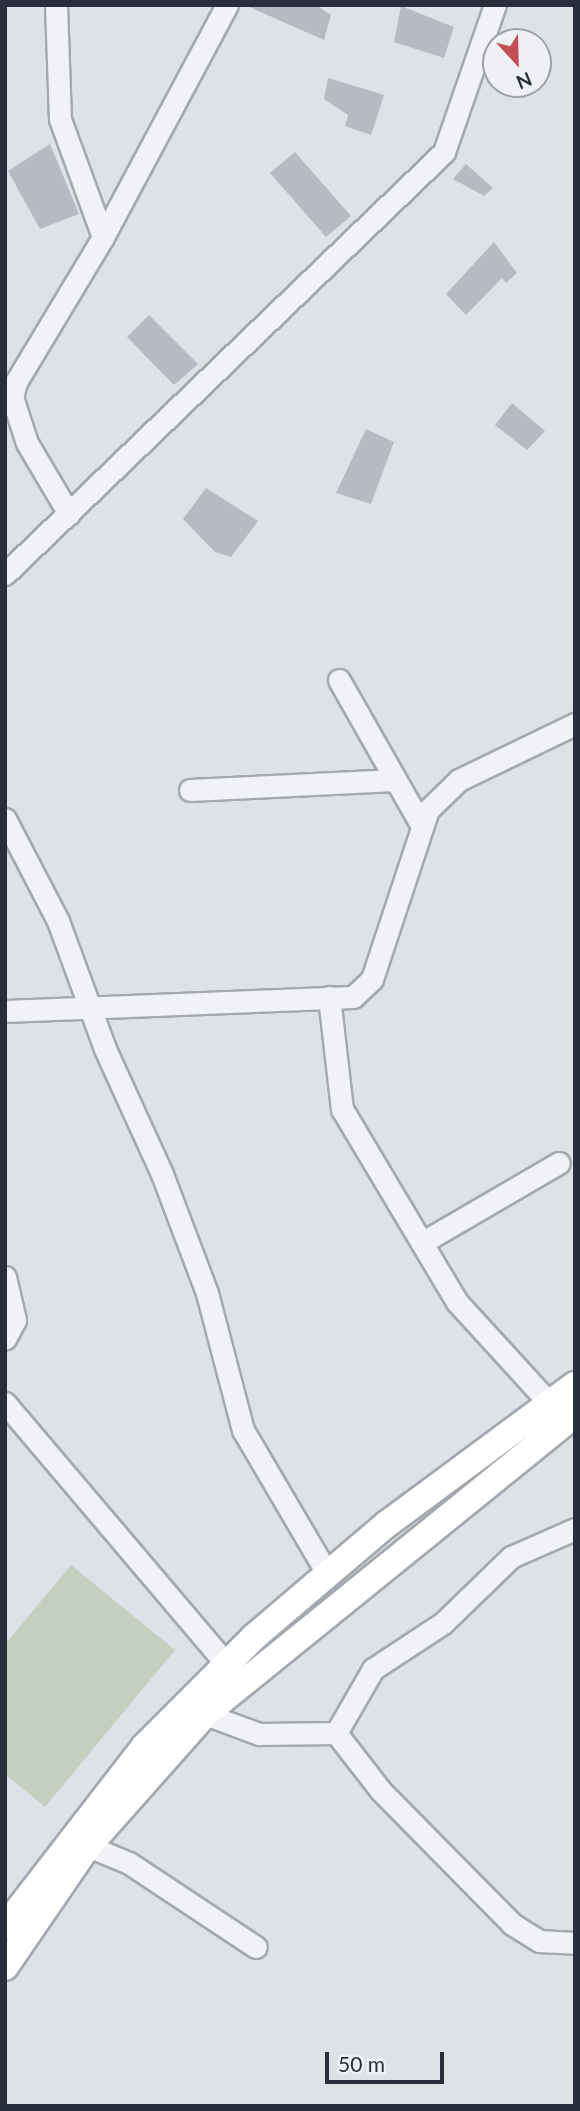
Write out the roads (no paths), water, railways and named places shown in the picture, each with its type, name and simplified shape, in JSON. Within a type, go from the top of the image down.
[{"type":"main road","points":[[5,1927],[92,1808],[227,1665],[328,1575],[575,1385]]},
{"type":"main road","points":[[5,1968],[88,1846],[205,1714],[575,1413]]},
{"type":"street","points":[[56,5],[60,119],[103,237]]},
{"type":"street","points":[[69,513],[27,443],[12,397],[103,237],[227,5]]},
{"type":"street","points":[[5,574],[444,152],[495,5]]},
{"type":"street","points":[[339,680],[422,826]]},
{"type":"street","points":[[5,1011],[88,1003],[353,997],[372,979],[422,826],[439,796],[459,780],[575,724]]},
{"type":"street","points":[[190,790],[395,780]]},
{"type":"street","points":[[5,819],[58,921],[88,1003],[207,1293],[243,1430],[328,1575]]},
{"type":"street","points":[[329,997],[342,1109],[457,1301],[550,1404]]},
{"type":"street","points":[[423,1242],[559,1163]]},
{"type":"street","points":[[5,1277],[15,1320],[5,1339]]},
{"type":"street","points":[[5,1403],[227,1665]]},
{"type":"street","points":[[336,1733],[373,1669],[443,1623],[511,1557],[575,1528]]},
{"type":"street","points":[[205,1714],[259,1734],[336,1733]]},
{"type":"street","points":[[336,1733],[381,1791],[512,1924],[539,1941],[575,1943]]},
{"type":"street","points":[[88,1846],[129,1863],[256,1947]]}]
